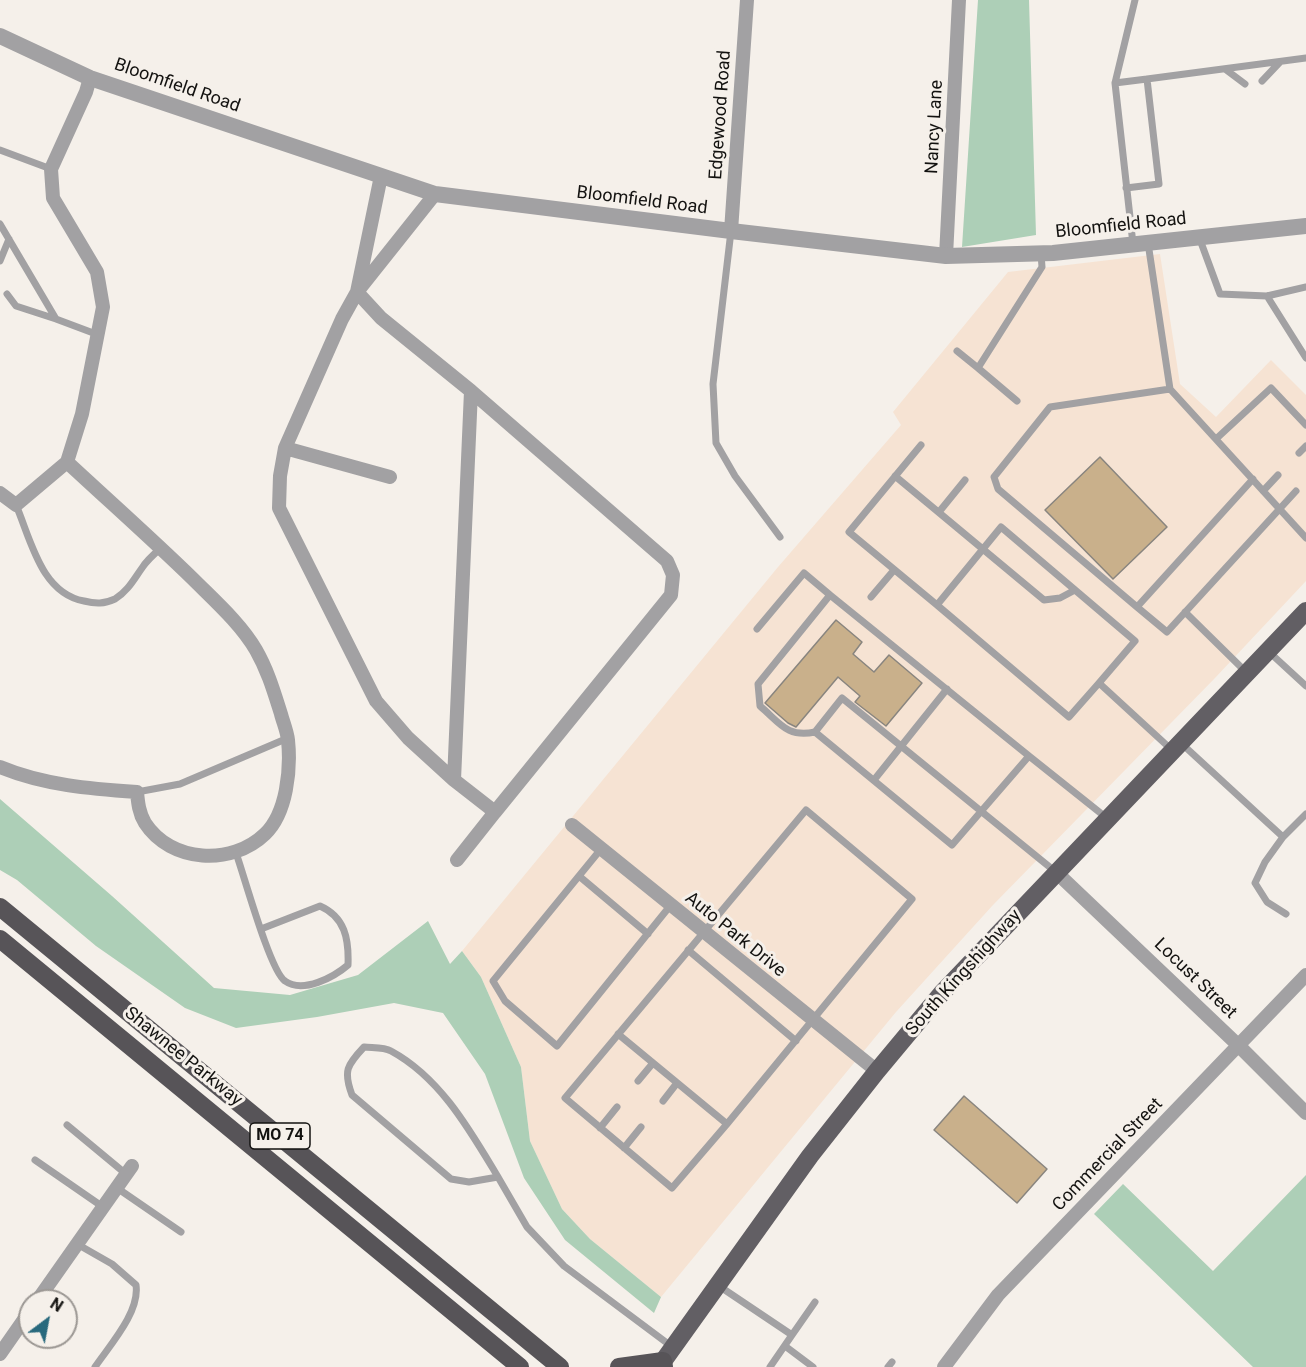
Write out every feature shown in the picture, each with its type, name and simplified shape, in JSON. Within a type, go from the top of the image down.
[{"type":"highway","name":"Shawnee Parkway","points":[[0,906],[558,1365]]},
{"type":"highway","name":"Shawnee Parkway","points":[[0,939],[520,1367]]},
{"type":"highway","points":[[619,1367],[665,1361]]},
{"type":"highway","points":[[558,1365],[578,1367]]},
{"type":"main road","name":"South Kingshighway","points":[[665,1361],[810,1156],[942,993],[1306,611]]},
{"type":"street","name":"Edgewood Road","points":[[731,231],[747,0]]},
{"type":"street","name":"Nancy Lane","points":[[946,256],[959,0]]},
{"type":"street","name":"Bloomfield Road","points":[[0,36],[90,78],[435,194],[946,256],[1041,254],[1306,226]]},
{"type":"street","points":[[0,493],[16,505],[67,462],[82,414],[103,306],[97,272],[54,198],[51,169],[86,92],[90,78]]},
{"type":"street","points":[[357,292],[381,176]]},
{"type":"street","points":[[435,194],[357,292],[342,319],[285,448],[280,476],[279,508],[376,701],[408,738],[454,780],[495,812]]},
{"type":"street","points":[[357,292],[380,317],[471,391],[667,561],[673,576],[671,595],[457,860]]},
{"type":"street","points":[[454,780],[471,391]]},
{"type":"street","points":[[285,448],[390,477]]},
{"type":"street","points":[[0,767],[55,783],[92,789],[137,792],[139,809],[146,824],[163,841],[181,852],[212,857],[236,853],[253,844],[266,833],[278,813],[288,773],[288,738],[268,672],[255,648],[216,601],[67,462]]},
{"type":"street","name":"Auto Park Drive","points":[[572,825],[703,933],[877,1071]]},
{"type":"street","name":"Locust Street","points":[[1057,873],[1306,1113]]},
{"type":"street","name":"Commercial Street","points":[[944,1367],[998,1295],[1306,975]]},
{"type":"street","points":[[45,1289],[129,1170]]},
{"type":"street","points":[[0,1354],[18,1328]]},
{"type":"lane","points":[[1136,0],[1115,83],[1126,188],[1141,244],[1170,389],[1306,538]]},
{"type":"lane","points":[[1115,83],[1306,58]]},
{"type":"lane","points":[[1262,81],[1280,62]]},
{"type":"lane","points":[[1225,69],[1245,84]]},
{"type":"lane","points":[[1126,188],[1159,184],[1146,80]]},
{"type":"lane","points":[[0,150],[51,169]]},
{"type":"lane","points":[[0,224],[56,319]]},
{"type":"lane","points":[[731,231],[713,384],[716,442],[735,476],[780,537]]},
{"type":"lane","points":[[1199,237],[1220,294],[1267,296],[1306,287]]},
{"type":"lane","points":[[0,261],[9,240]]},
{"type":"lane","points":[[978,368],[1042,267],[1041,254]]},
{"type":"lane","points":[[7,294],[16,306],[96,334]]},
{"type":"lane","points":[[1267,296],[1306,358]]},
{"type":"lane","points":[[957,351],[1017,401]]},
{"type":"lane","points":[[1216,439],[1270,388],[1306,425]]},
{"type":"lane","points":[[1170,389],[1050,407],[993,477],[998,489],[1167,632],[1296,491]]},
{"type":"lane","points":[[921,445],[849,532],[1069,717],[1135,641],[1001,527],[937,605]]},
{"type":"lane","points":[[1299,453],[1306,446]]},
{"type":"lane","points":[[1263,491],[1278,475]]},
{"type":"lane","points":[[895,476],[1044,600],[1060,598],[1075,590]]},
{"type":"lane","points":[[1137,607],[1252,479]]},
{"type":"lane","points":[[939,512],[965,480]]},
{"type":"lane","points":[[16,505],[41,568],[54,586],[73,599],[99,604],[116,598],[131,585],[143,566],[161,548]]},
{"type":"lane","points":[[871,597],[894,570]]},
{"type":"lane","points":[[757,629],[804,573],[1108,819]]},
{"type":"lane","points":[[830,595],[758,684],[760,706],[793,734],[802,735],[815,732],[842,698],[1057,873]]},
{"type":"lane","points":[[1185,612],[1247,673]]},
{"type":"lane","points":[[1268,651],[1306,686]]},
{"type":"lane","points":[[1099,683],[1283,837]]},
{"type":"lane","points":[[874,780],[947,689]]},
{"type":"lane","points":[[815,732],[952,845],[1029,756]]},
{"type":"lane","points":[[137,792],[180,784],[288,738]]},
{"type":"lane","points":[[806,810],[912,899],[728,1124],[672,1188],[565,1098],[703,933],[806,810]]},
{"type":"lane","points":[[1286,914],[1267,902],[1255,883],[1265,862],[1283,837],[1306,814]]},
{"type":"lane","points":[[601,849],[493,981],[506,1001],[557,1046],[670,906]]},
{"type":"lane","points":[[236,853],[261,929],[276,971],[286,982],[305,986],[336,975],[348,965],[349,948],[340,921],[333,912],[320,906],[261,929]]},
{"type":"lane","points":[[579,876],[648,934]]},
{"type":"lane","points":[[688,950],[796,1041]]},
{"type":"lane","points":[[618,1034],[728,1124]]},
{"type":"lane","points":[[498,1177],[469,1182],[451,1179],[352,1095],[346,1078],[349,1063],[364,1047],[389,1050],[423,1074],[462,1118],[498,1177],[527,1227],[564,1266],[665,1361]]},
{"type":"lane","points":[[638,1081],[652,1063]]},
{"type":"lane","points":[[663,1101],[677,1083]]},
{"type":"lane","points":[[600,1128],[617,1107]]},
{"type":"lane","points":[[67,1125],[129,1170]]},
{"type":"lane","points":[[624,1148],[641,1127]]},
{"type":"lane","points":[[36,1160],[103,1207]]},
{"type":"lane","points":[[117,1188],[181,1232]]},
{"type":"lane","points":[[77,1244],[112,1264],[136,1285],[138,1297],[129,1316],[95,1367]]},
{"type":"lane","points":[[717,1285],[792,1335]]},
{"type":"lane","points":[[770,1367],[815,1302]]},
{"type":"lane","points":[[785,1346],[813,1367]]},
{"type":"shaded area","points":[[1160,254],[1180,384],[1216,417],[1271,360],[1306,395],[1306,581],[1215,678],[993,905],[896,1012],[661,1297],[590,1239],[562,1209],[530,1141],[521,1067],[481,977],[462,951],[778,567],[901,425],[893,412],[1008,272]]},
{"type":"green space","points":[[978,0],[1029,0],[1036,235],[962,247]]},
{"type":"green space","points":[[0,799],[214,988],[290,995],[358,975],[428,921],[450,964],[462,951],[481,977],[521,1067],[530,1141],[562,1209],[590,1239],[661,1297],[654,1313],[565,1240],[524,1178],[485,1074],[443,1013],[394,1003],[236,1028],[185,1008],[96,946],[17,880],[0,870]]},
{"type":"green space","points":[[1306,1175],[1306,1367],[1253,1367],[1094,1214],[1123,1184],[1213,1271]]},
{"type":"building","points":[[1100,457],[1167,527],[1113,579],[1045,510]]},
{"type":"building","points":[[836,620],[862,642],[853,654],[874,672],[889,655],[922,683],[886,726],[855,702],[860,696],[838,677],[796,727],[765,703]]},
{"type":"building","points":[[964,1096],[1047,1169],[1017,1203],[934,1130]]}]
